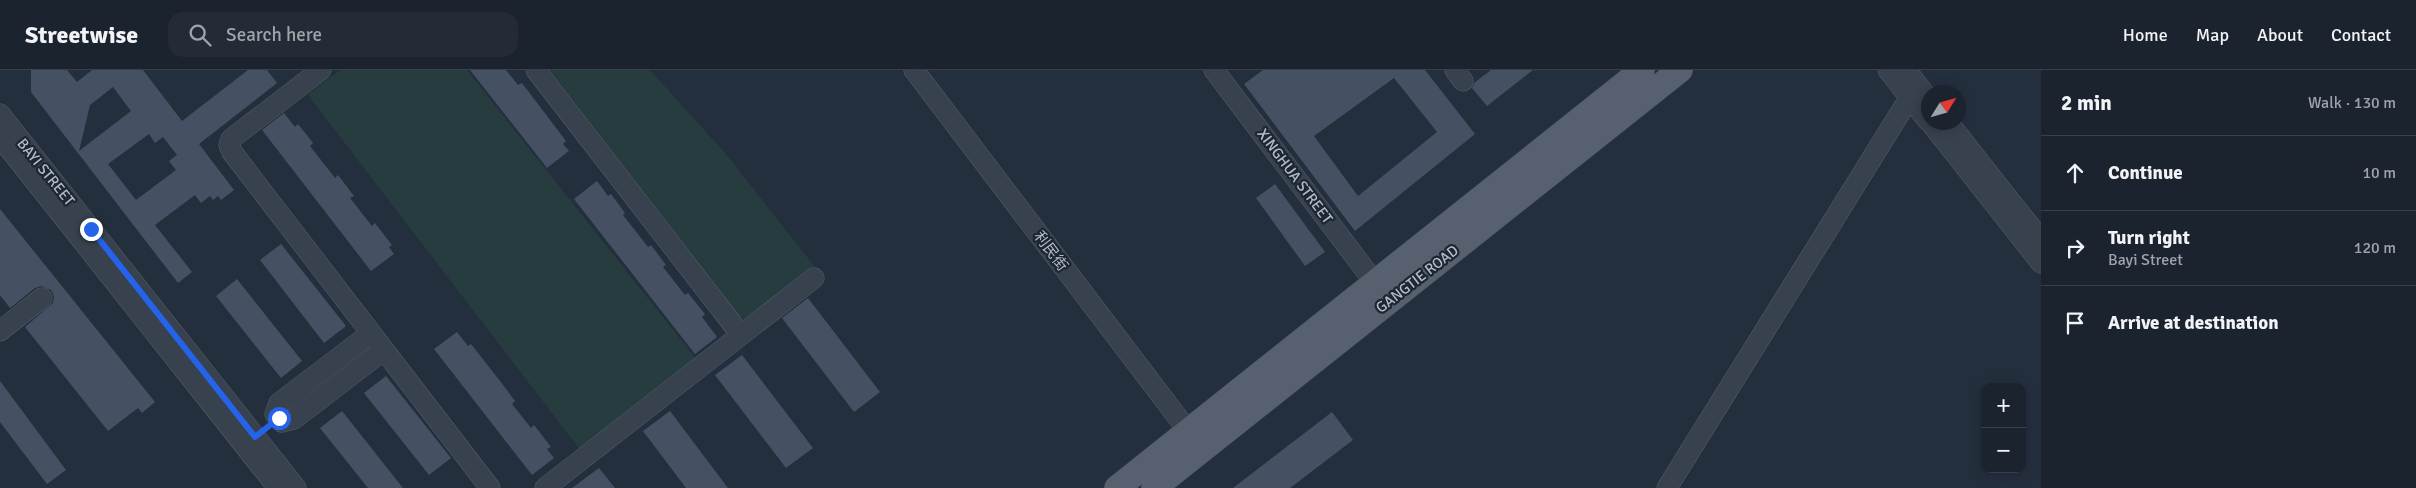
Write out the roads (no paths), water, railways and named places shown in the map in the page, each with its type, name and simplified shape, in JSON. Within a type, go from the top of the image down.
[{"type":"main road","name":"GANGTIE ROAD","points":[[1117,488],[1642,70]]},
{"type":"main road","name":"GANGTIE ROAD","points":[[1154,488],[1680,70]]},
{"type":"street","points":[[321,70],[231,138],[229,145],[232,152],[490,488]]},
{"type":"street","points":[[536,70],[741,334]]},
{"type":"street","name":"利民街","points":[[914,70],[1188,432]]},
{"type":"street","name":"XINGHUA STREET","points":[[1214,70],[1375,283]]},
{"type":"street","points":[[1888,70],[1919,98]]},
{"type":"street","points":[[1906,70],[1919,98]]},
{"type":"street","points":[[1667,488],[1919,98]]},
{"type":"street","name":"BAYI STREET","points":[[0,114],[296,488]]},
{"type":"street","points":[[1935,130],[2041,263]]},
{"type":"street","points":[[1954,130],[2041,240]]},
{"type":"street","name":"BAYI STREET","points":[[0,137],[278,488]]},
{"type":"street","points":[[545,488],[814,278]]},
{"type":"street","points":[[0,331],[42,298]]},
{"type":"street","points":[[371,333],[279,403],[275,414],[282,422],[294,419],[384,350]]},
{"type":"street","points":[[255,437],[279,418]]}]
